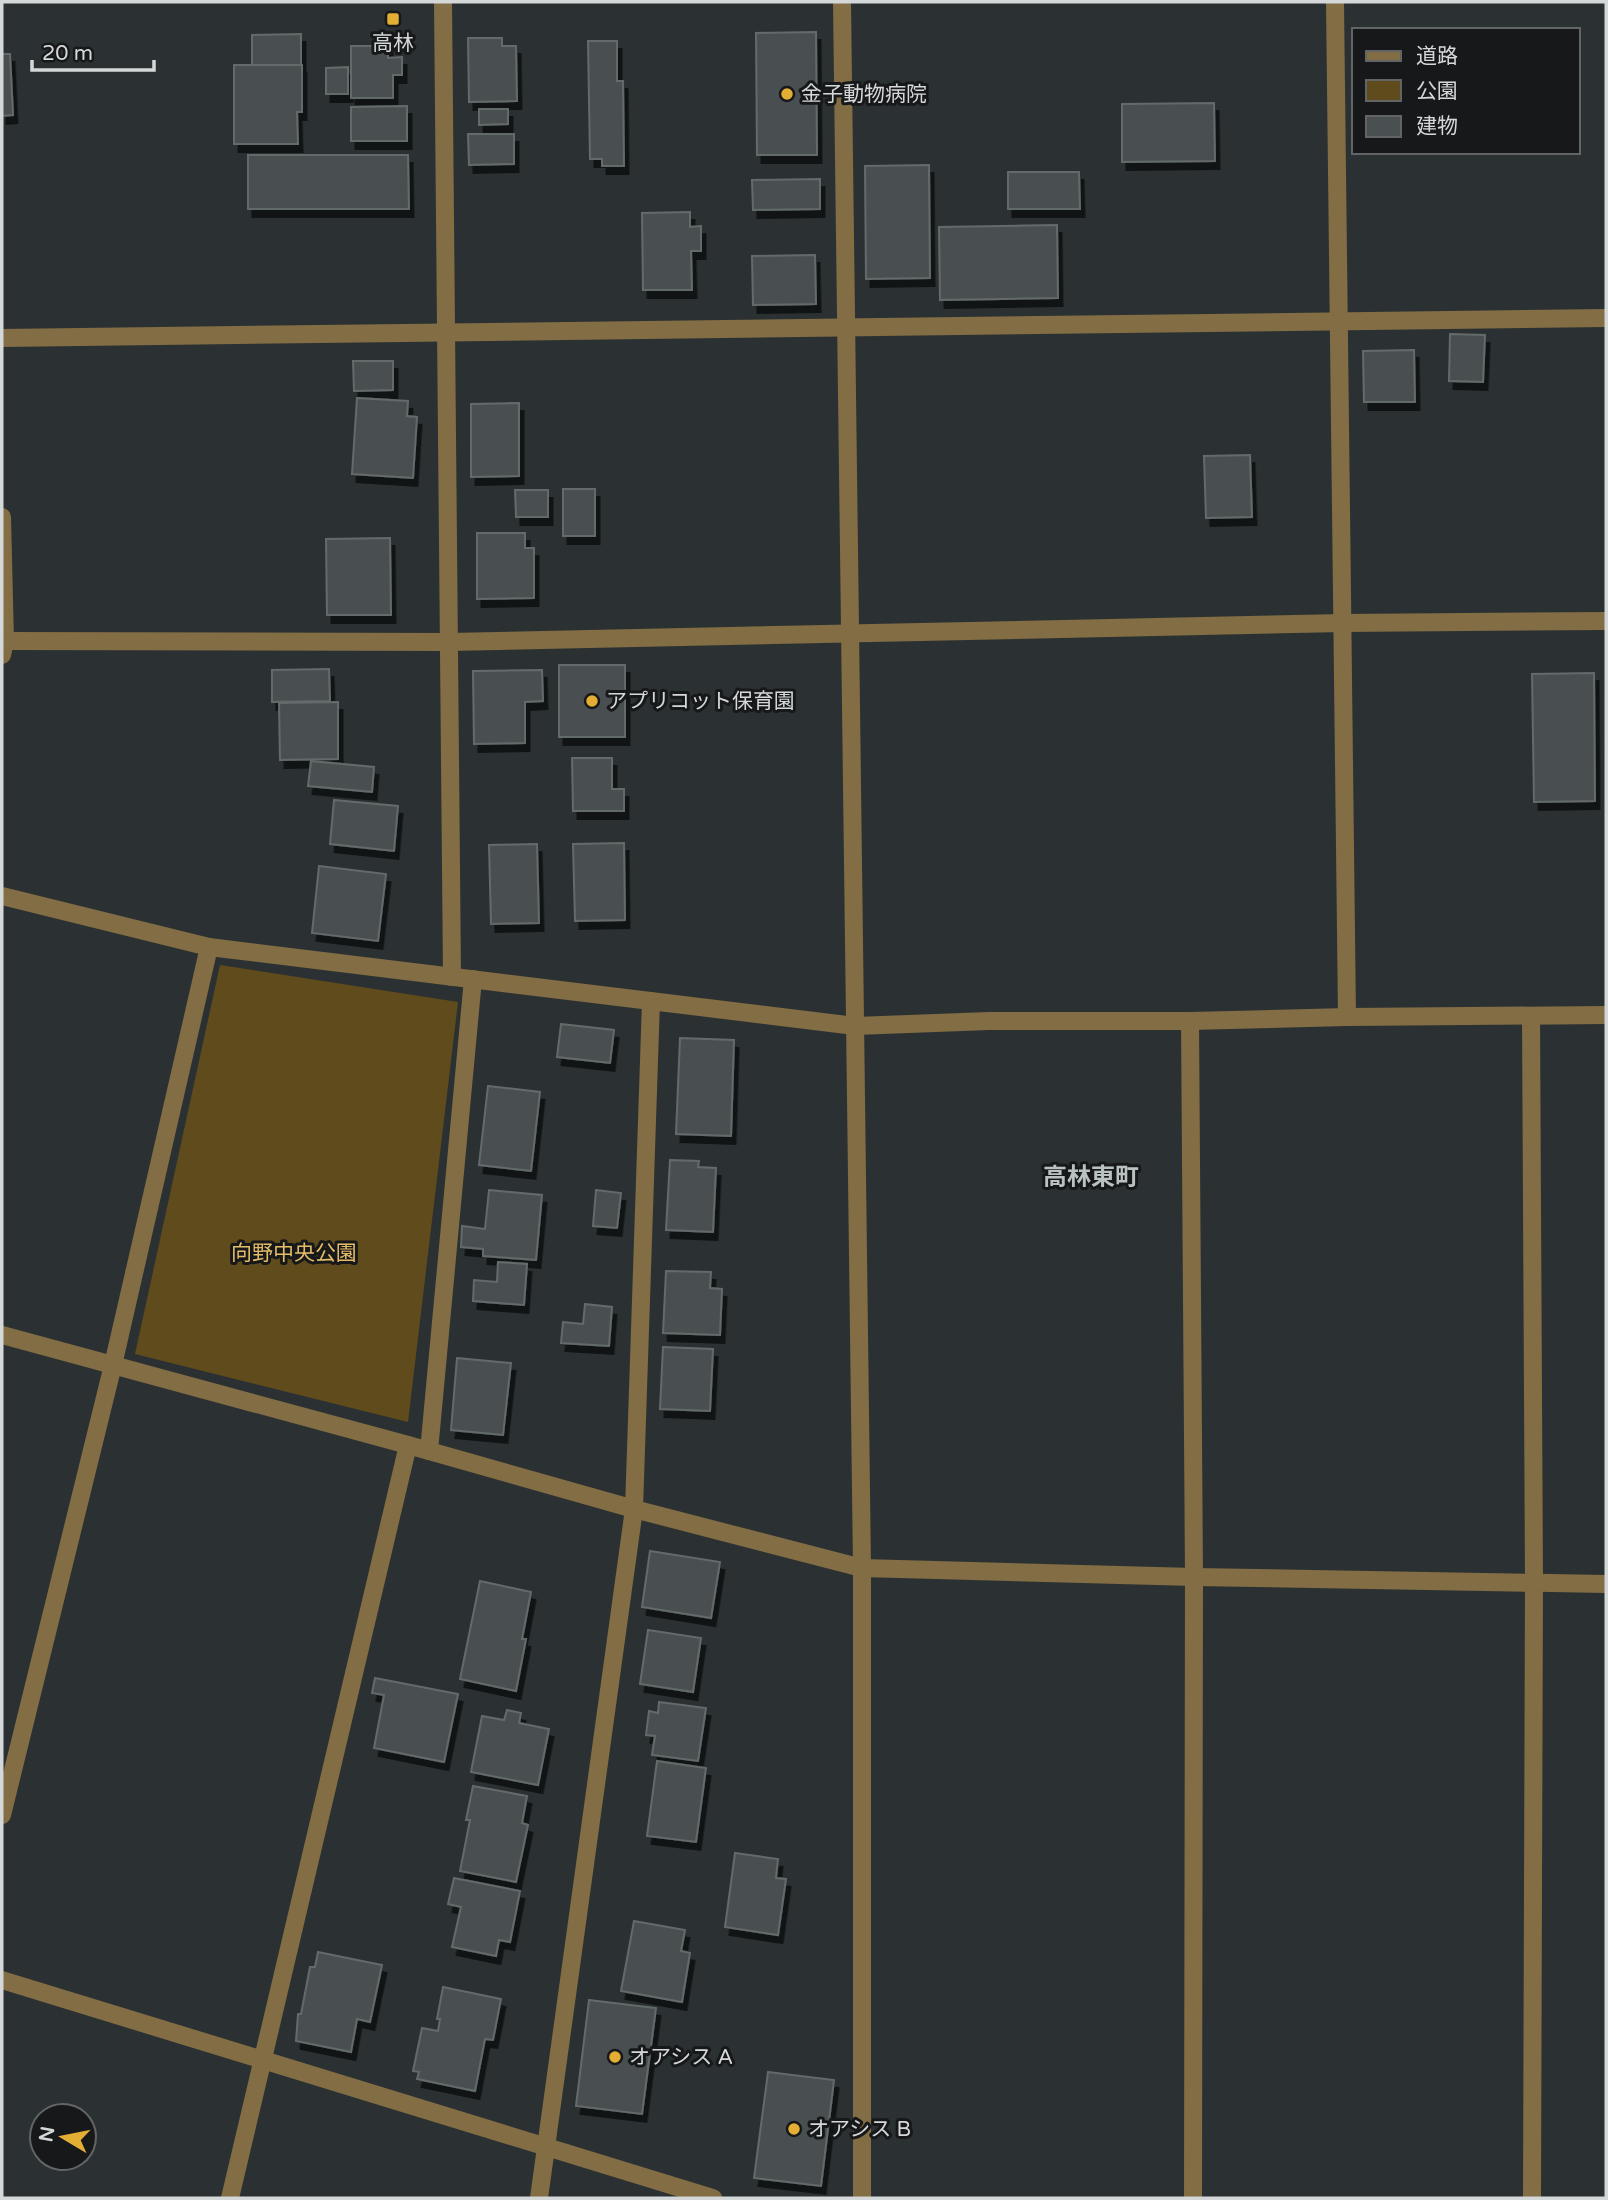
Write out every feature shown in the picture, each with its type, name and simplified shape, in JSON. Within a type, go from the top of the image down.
[{"type":"street","points":[[443,2],[452,977]]},
{"type":"street","points":[[842,2],[862,1568],[862,2198]]},
{"type":"street","points":[[1335,2],[1347,1017]]},
{"type":"street","points":[[2,338],[1606,318]]},
{"type":"street","points":[[2,517],[4,648],[449,642],[1343,623],[1606,621]]},
{"type":"street","points":[[2,896],[209,947],[855,1026],[989,1021],[1606,1015]]},
{"type":"street","points":[[2,1815],[113,1365],[209,947]]},
{"type":"street","points":[[429,1451],[473,979]]},
{"type":"street","points":[[539,2198],[634,1508],[651,1001]]},
{"type":"street","points":[[1531,1016],[1534,1582],[1532,2198]]},
{"type":"street","points":[[1190,1021],[1194,1577],[1193,2198]]},
{"type":"street","points":[[2,1335],[862,1568],[1606,1584]]},
{"type":"street","points":[[230,2198],[408,1445]]},
{"type":"street","points":[[2,1980],[713,2198]]},
{"type":"green space","name":"向野中央公園","points":[[220,965],[458,1002],[408,1422],[135,1354]]},
{"type":"building","name":"金子動物病院","points":[[816,32],[817,155],[757,155],[756,33]]},
{"type":"building","points":[[301,34],[301,65],[252,66],[252,35]]},
{"type":"building","points":[[468,38],[502,38],[502,46],[516,46],[517,101],[469,102]]},
{"type":"building","points":[[588,41],[617,41],[617,81],[623,81],[624,166],[602,166],[602,159],[590,159]]},
{"type":"building","points":[[351,46],[388,46],[388,58],[402,57],[402,75],[393,75],[393,98],[351,98]]},
{"type":"building","points":[[2,54],[10,54],[13,115],[2,116]]},
{"type":"building","points":[[234,65],[302,65],[302,112],[297,112],[298,144],[234,144]]},
{"type":"building","points":[[348,67],[348,94],[326,94],[326,68]]},
{"type":"building","points":[[1214,103],[1215,161],[1122,162],[1122,104]]},
{"type":"building","points":[[407,106],[407,141],[351,141],[351,107]]},
{"type":"building","points":[[479,109],[508,109],[508,124],[479,125]]},
{"type":"building","points":[[468,134],[514,134],[514,164],[469,165]]},
{"type":"building","points":[[248,155],[408,155],[409,209],[248,209]]},
{"type":"building","points":[[929,165],[930,278],[866,279],[865,166]]},
{"type":"building","points":[[1008,172],[1079,172],[1080,209],[1008,209]]},
{"type":"building","points":[[820,179],[820,209],[753,210],[752,180]]},
{"type":"building","points":[[690,212],[690,227],[701,226],[701,251],[691,251],[692,290],[643,290],[642,213]]},
{"type":"building","points":[[1057,225],[1058,298],[940,300],[939,227]]},
{"type":"building","points":[[815,255],[816,304],[753,305],[752,256]]},
{"type":"building","points":[[1450,334],[1485,335],[1483,382],[1449,381]]},
{"type":"building","points":[[1414,350],[1415,402],[1364,402],[1363,351]]},
{"type":"building","points":[[353,361],[393,361],[393,390],[354,391]]},
{"type":"building","points":[[357,398],[408,401],[407,416],[417,417],[413,478],[352,474]]},
{"type":"building","points":[[519,403],[519,476],[471,477],[471,404]]},
{"type":"building","points":[[1250,455],[1252,517],[1206,518],[1204,456]]},
{"type":"building","points":[[563,489],[595,489],[595,536],[563,536]]},
{"type":"building","points":[[515,490],[548,490],[548,517],[516,517]]},
{"type":"building","points":[[477,533],[525,533],[525,548],[534,548],[534,598],[477,599]]},
{"type":"building","points":[[390,538],[391,615],[327,615],[326,539]]},
{"type":"building","name":"アプリコット保育園","points":[[559,665],[625,665],[625,737],[559,737]]},
{"type":"building","points":[[329,669],[330,701],[272,702],[272,670]]},
{"type":"building","points":[[542,670],[543,701],[525,702],[525,743],[474,744],[473,671]]},
{"type":"building","points":[[1594,673],[1595,801],[1534,802],[1532,674]]},
{"type":"building","points":[[338,702],[338,759],[280,760],[279,703]]},
{"type":"building","points":[[572,758],[612,758],[612,789],[624,789],[624,811],[573,811]]},
{"type":"building","points":[[311,761],[374,767],[372,792],[308,786]]},
{"type":"building","points":[[334,800],[398,806],[394,851],[330,844]]},
{"type":"building","points":[[624,843],[625,920],[575,921],[573,844]]},
{"type":"building","points":[[537,844],[539,923],[491,924],[489,845]]},
{"type":"building","points":[[319,866],[386,874],[378,941],[312,933]]},
{"type":"building","points":[[561,1024],[614,1030],[610,1063],[557,1057]]},
{"type":"building","points":[[680,1038],[734,1040],[731,1136],[676,1134]]},
{"type":"building","points":[[488,1086],[540,1092],[531,1171],[479,1165]]},
{"type":"building","points":[[670,1160],[699,1161],[698,1167],[716,1168],[713,1232],[666,1230]]},
{"type":"building","points":[[489,1190],[542,1195],[536,1260],[483,1256],[483,1249],[461,1247],[462,1226],[485,1229]]},
{"type":"building","points":[[596,1190],[621,1193],[617,1228],[593,1226]]},
{"type":"building","points":[[498,1262],[527,1264],[524,1305],[473,1301],[474,1280],[497,1282]]},
{"type":"building","points":[[666,1271],[711,1272],[710,1288],[722,1289],[720,1335],[663,1333]]},
{"type":"building","points":[[585,1304],[612,1307],[609,1346],[561,1343],[563,1322],[583,1324]]},
{"type":"building","points":[[663,1347],[713,1349],[710,1411],[660,1409]]},
{"type":"building","points":[[457,1358],[511,1363],[503,1435],[451,1430]]},
{"type":"building","points":[[650,1551],[720,1562],[711,1618],[642,1607]]},
{"type":"building","points":[[480,1581],[531,1592],[516,1691],[460,1679]]},
{"type":"building","points":[[648,1630],[701,1638],[693,1692],[640,1684]]},
{"type":"building","points":[[375,1678],[458,1694],[444,1762],[374,1748],[384,1695],[372,1693]]},
{"type":"building","points":[[659,1702],[706,1708],[698,1761],[652,1755],[655,1736],[646,1735],[649,1711],[658,1713]]},
{"type":"building","points":[[507,1710],[521,1713],[519,1723],[549,1729],[538,1785],[471,1772],[482,1716],[504,1720]]},
{"type":"building","points":[[657,1761],[706,1768],[696,1842],[647,1836]]},
{"type":"building","points":[[473,1786],[527,1796],[522,1823],[528,1825],[516,1882],[460,1871],[470,1820],[466,1820]]},
{"type":"building","points":[[735,1853],[778,1859],[776,1878],[786,1879],[778,1935],[725,1927]]},
{"type":"building","points":[[454,1878],[520,1891],[510,1942],[499,1940],[496,1956],[452,1947],[461,1907],[448,1904]]},
{"type":"building","points":[[634,1921],[685,1930],[681,1951],[690,1953],[682,2002],[621,1991]]},
{"type":"building","points":[[318,1952],[382,1965],[370,2022],[357,2019],[351,2052],[296,2041],[298,2014],[301,2014],[310,1967],[315,1967]]},
{"type":"building","points":[[443,1987],[501,1999],[493,2040],[485,2039],[475,2091],[417,2079],[419,2072],[413,2071],[422,2028],[438,2031],[440,2019],[437,2019]]},
{"type":"building","name":"オアシス A","points":[[589,2000],[656,2008],[642,2114],[576,2106]]},
{"type":"building","name":"オアシス B","points":[[768,2072],[834,2080],[821,2186],[754,2178]]},
{"type":"place","name":"高林","points":[[393,19]]},
{"type":"place","name":"金子動物病院","points":[[787,94]]},
{"type":"place","name":"アプリコット保育園","points":[[592,701]]},
{"type":"place","name":"オアシス A","points":[[615,2057]]},
{"type":"place","name":"オアシス B","points":[[794,2129]]},
{"type":"district","name":"高林東町","points":[[1091,1177]]}]
